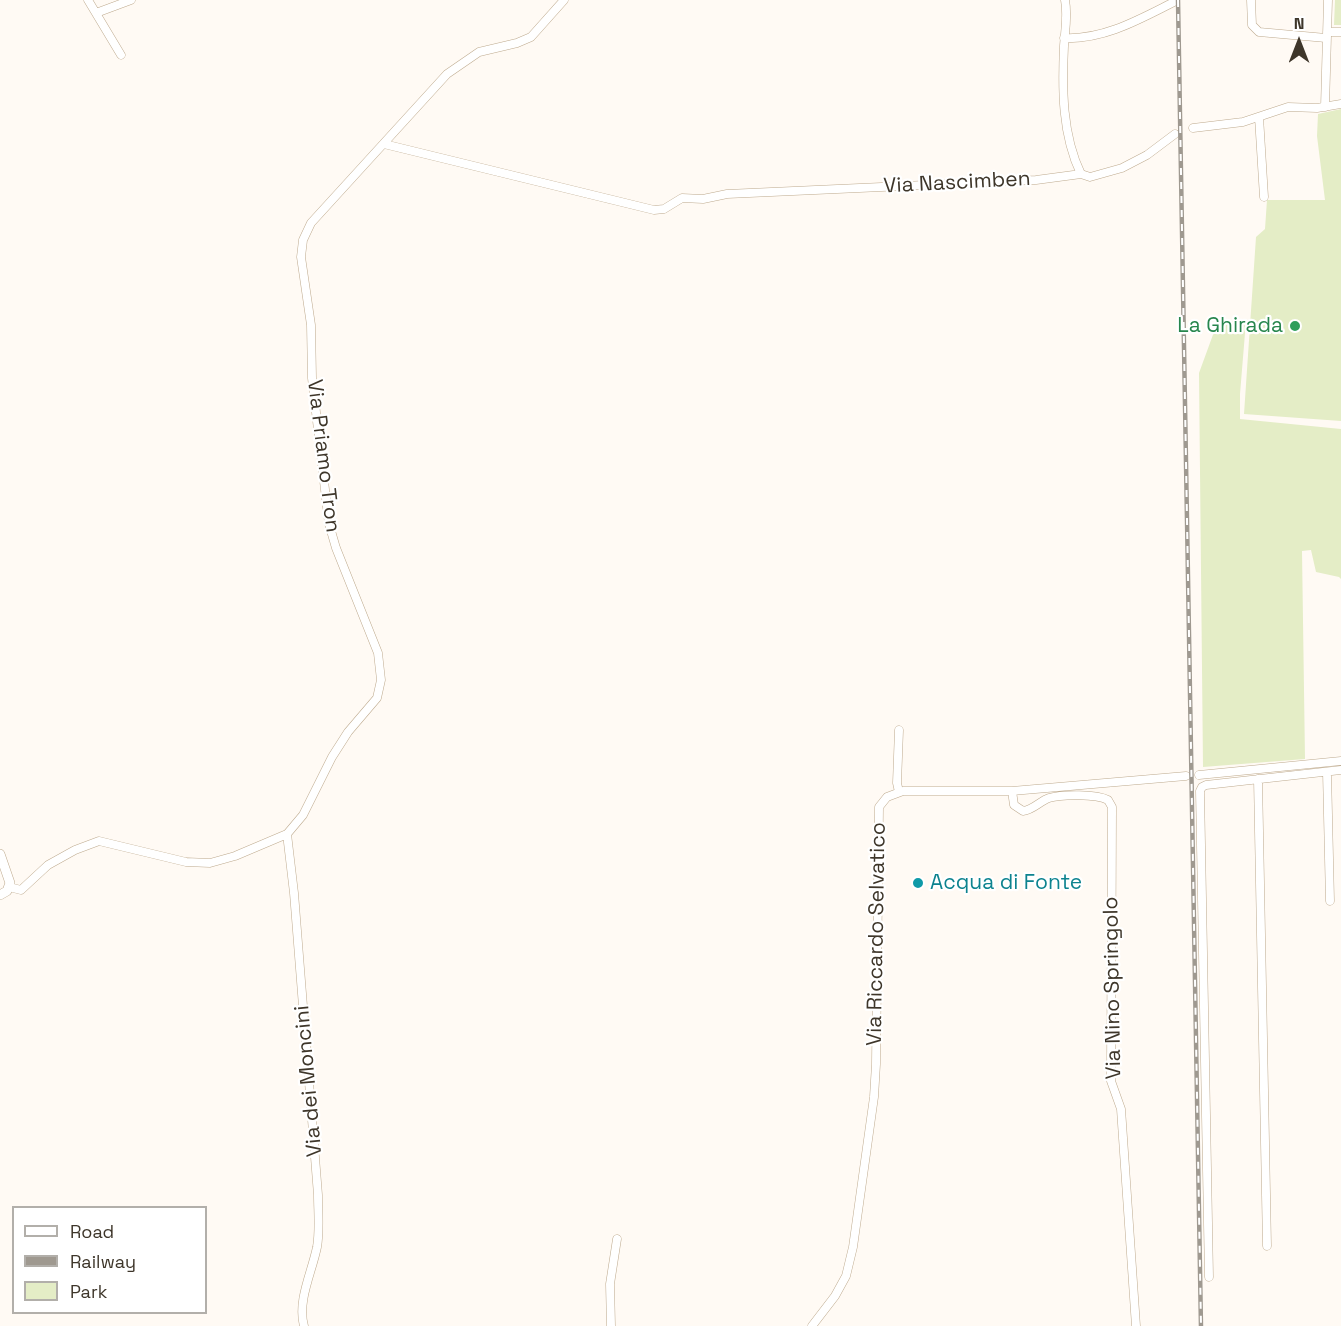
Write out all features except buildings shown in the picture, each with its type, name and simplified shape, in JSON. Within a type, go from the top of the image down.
[{"type":"street","points":[[88,0],[121,55]]},
{"type":"street","points":[[96,13],[131,0]]},
{"type":"street","name":"Via Priamo Tron","points":[[287,834],[303,815],[343,740],[377,698],[381,680],[378,653],[369,625],[336,548],[329,524],[312,378],[311,324],[301,257],[303,240],[310,223],[447,74],[478,52],[517,43],[531,37],[564,0]]},
{"type":"street","points":[[1065,0],[1067,129],[1069,144],[1081,174]]},
{"type":"street","points":[[1251,0],[1252,25],[1262,34],[1327,35],[1341,32]]},
{"type":"street","points":[[1325,107],[1328,0]]},
{"type":"street","points":[[1064,38],[1086,37],[1111,31],[1174,2]]},
{"type":"street","points":[[1193,128],[1235,123],[1288,107],[1325,107],[1341,104]]},
{"type":"street","points":[[1259,117],[1264,197]]},
{"type":"street","name":"Via Nascimben","points":[[384,144],[654,210],[664,209],[681,198],[703,199],[727,194],[1036,180],[1081,174],[1090,177],[1122,168],[1148,155],[1175,134]]},
{"type":"street","points":[[899,730],[897,783],[900,792]]},
{"type":"street","points":[[1199,774],[1341,761]]},
{"type":"street","points":[[1209,1277],[1200,791],[1206,785],[1341,770]]},
{"type":"street","points":[[1327,771],[1330,902]]},
{"type":"street","name":"Via Riccardo Selvatico","points":[[812,1326],[835,1296],[846,1276],[853,1247],[874,1097],[879,807],[887,796],[900,792],[1012,791],[1186,776]]},
{"type":"street","points":[[1258,779],[1267,1246]]},
{"type":"street","name":"Via Nino Springolo","points":[[1012,791],[1014,805],[1023,811],[1049,798],[1057,797],[1104,798],[1112,807],[1111,1081],[1121,1109],[1136,1326]]},
{"type":"street","points":[[0,854],[6,890],[24,887],[48,865],[75,850],[99,841],[186,862],[210,863],[235,856],[287,834]]},
{"type":"street","name":"Via dei Moncini","points":[[287,834],[295,904],[318,1195],[317,1245],[303,1305],[304,1326]]},
{"type":"street","points":[[611,1326],[610,1284],[617,1239]]},
{"type":"green space","points":[[1335,0],[1341,0],[1341,25],[1334,25]]},
{"type":"green space","name":"La Ghirada","points":[[1341,109],[1341,421],[1244,414],[1256,237],[1265,229],[1267,200],[1325,200],[1317,136],[1318,114]]},
{"type":"green space","points":[[1218,321],[1246,321],[1240,419],[1341,429],[1341,579],[1316,572],[1311,550],[1302,551],[1305,759],[1203,767],[1199,373]]},
{"type":"railway","points":[[1178,0],[1201,1326]]},
{"type":"place","name":"La Ghirada","points":[[1295,326]]},
{"type":"place","name":"Acqua di Fonte","points":[[918,883]]}]
